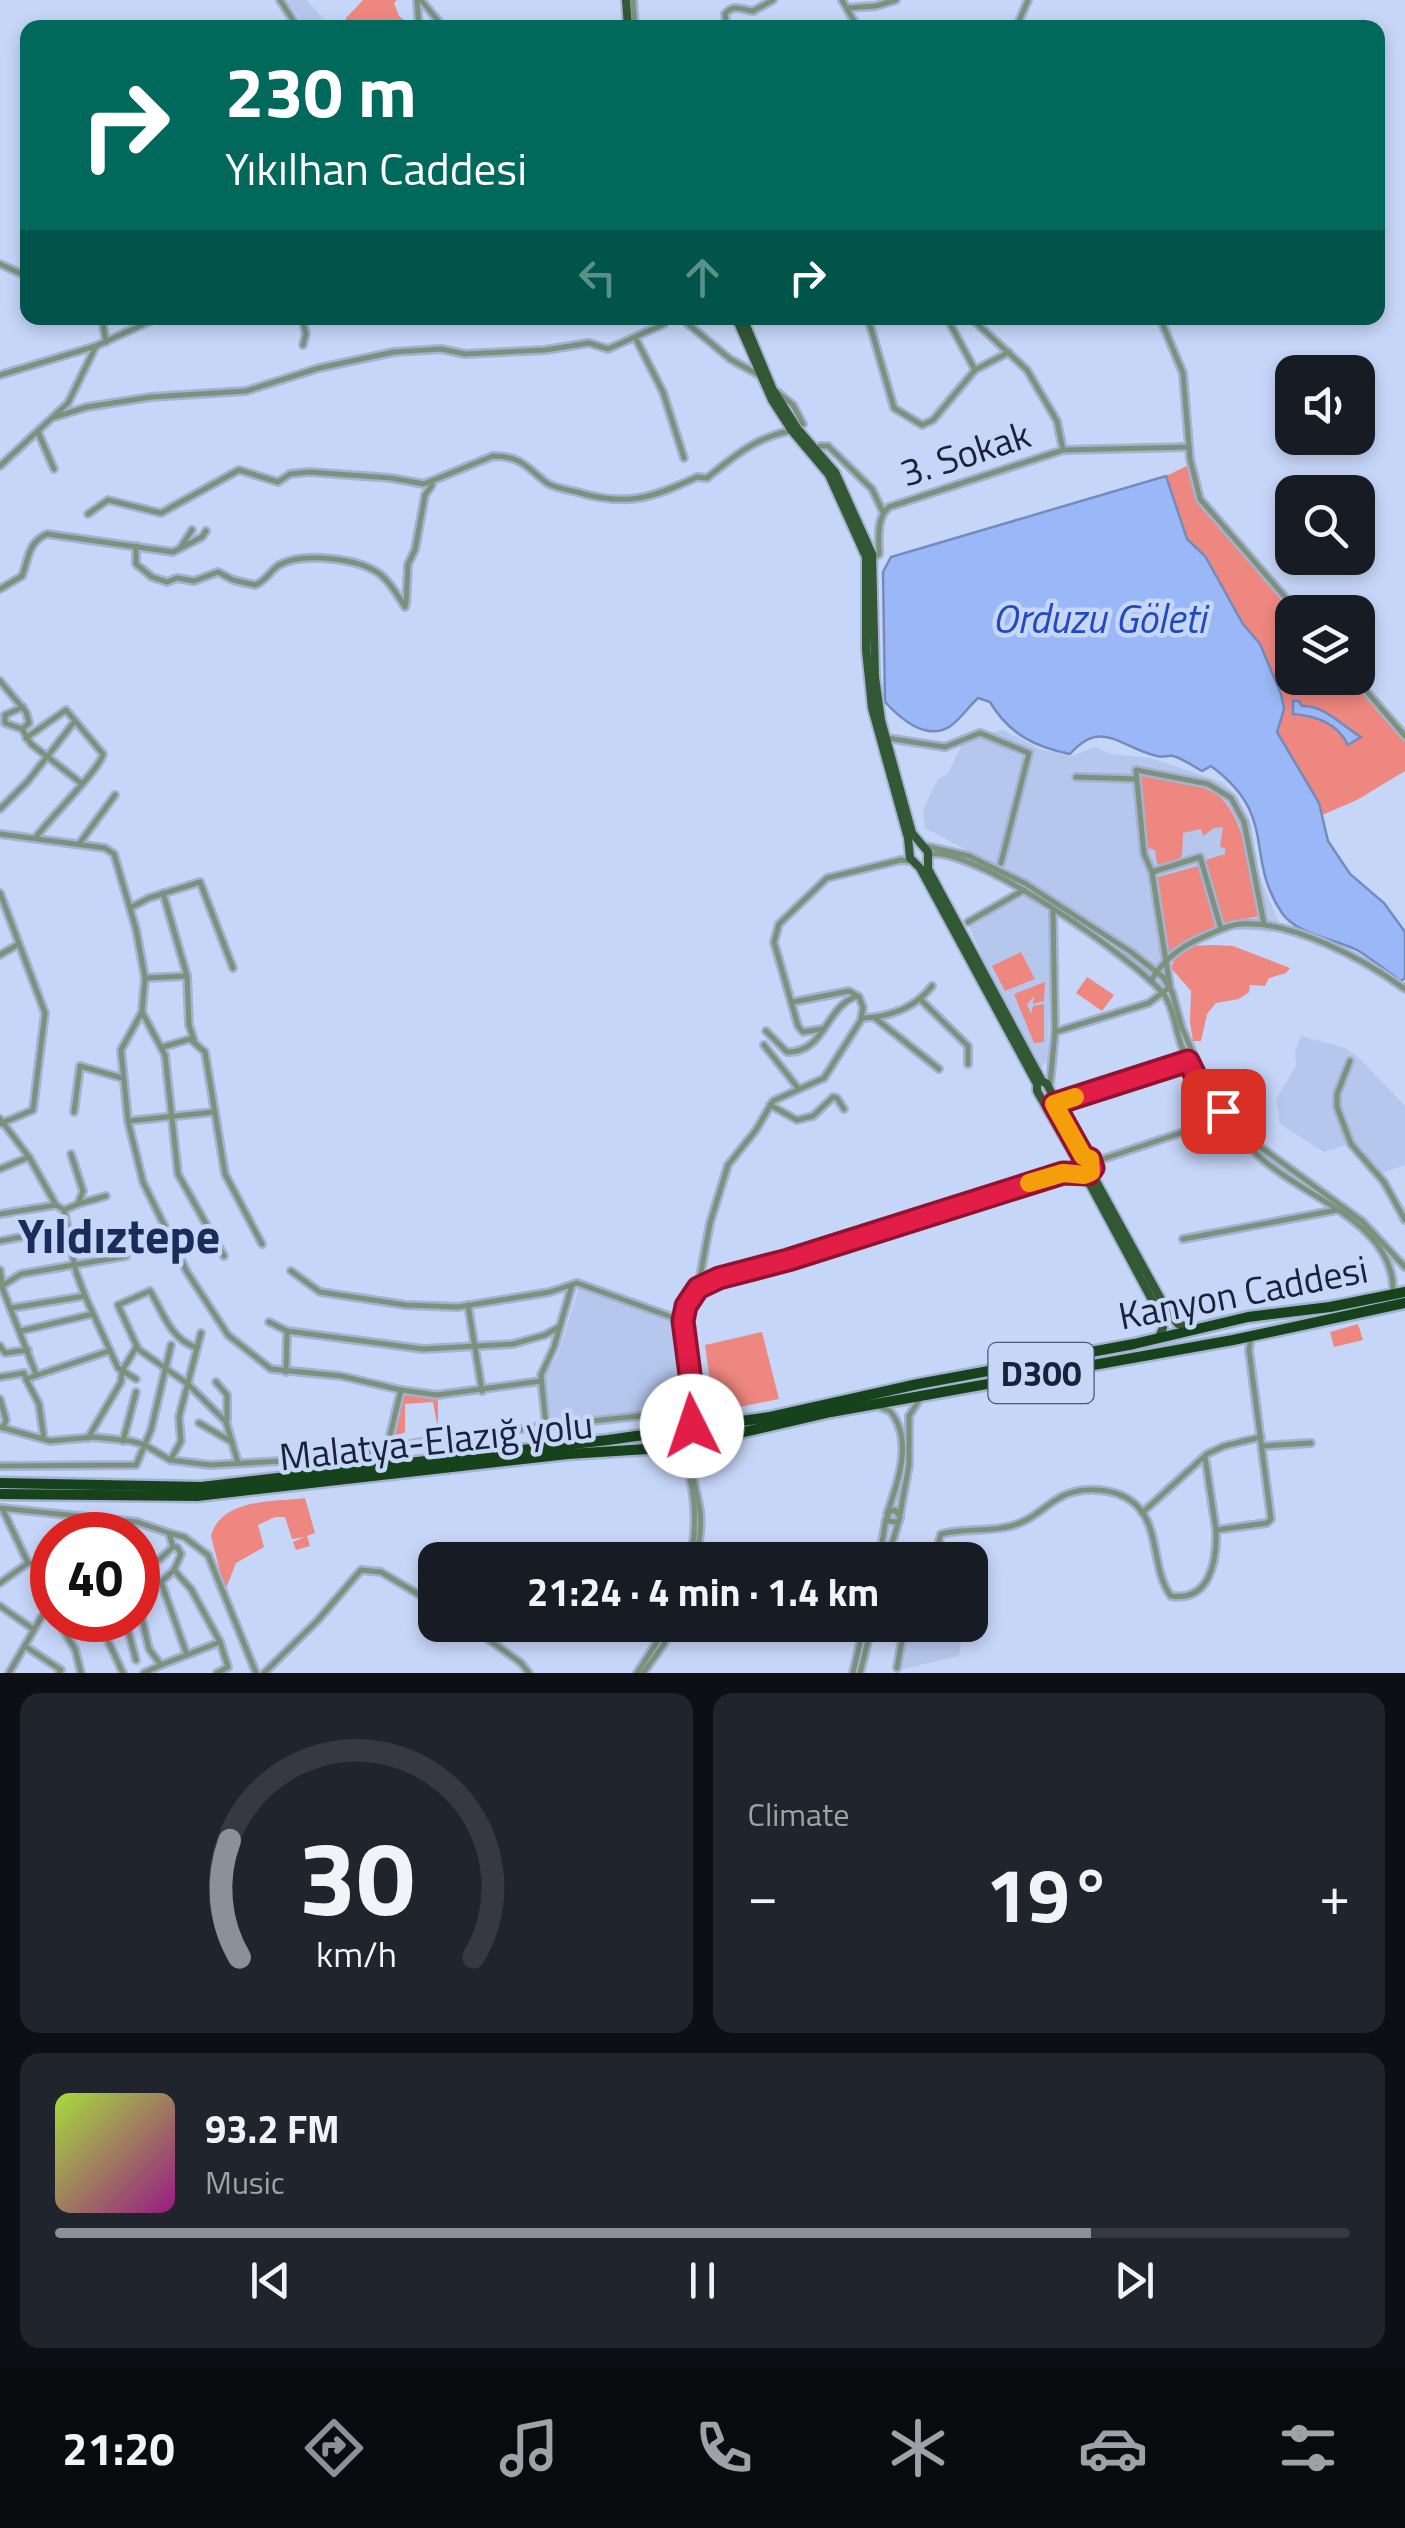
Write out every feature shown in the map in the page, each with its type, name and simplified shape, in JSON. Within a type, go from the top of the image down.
[{"type":"highway","name":"Kanyon Caddesi","points":[[679,1428],[770,1417],[1248,1317],[1399,1293]]},
{"type":"highway","name":"Malatya-Elazığ yolu","points":[[0,1494],[197,1496],[568,1454],[679,1447],[872,1404],[1233,1340],[1405,1303]]},
{"type":"highway","points":[[1248,1317],[1251,1336]]},
{"type":"highway","points":[[1228,1321],[1233,1340]]},
{"type":"highway","points":[[692,1426],[693,1445]]},
{"type":"highway","points":[[679,1428],[679,1447]]},
{"type":"highway","name":"D300","points":[[0,1482],[200,1487],[339,1464],[606,1440],[679,1428]]},
{"type":"main road","points":[[742,325],[760,375],[797,428],[835,472],[870,560],[882,739],[918,853],[1162,1317],[1159,1338]]},
{"type":"main road","points":[[743,325],[773,390],[797,428]]},
{"type":"main road","points":[[1043,1085],[1162,1304],[1178,1324],[1192,1329]]},
{"type":"street","points":[[419,0],[437,20]]},
{"type":"street","points":[[726,20],[725,14],[735,7],[753,11],[773,0]]},
{"type":"street","points":[[842,0],[854,20]]},
{"type":"street","points":[[847,8],[896,0]]},
{"type":"street","points":[[103,325],[106,342]]},
{"type":"street","points":[[0,375],[96,346],[142,325]]},
{"type":"street","points":[[302,345],[306,334],[304,325]]},
{"type":"street","points":[[55,417],[152,397],[246,392],[318,368],[394,352],[440,349],[466,354],[545,350],[588,343],[608,349],[662,325]]},
{"type":"street","points":[[689,325],[730,360],[760,375]]},
{"type":"street","points":[[870,325],[894,408],[922,425],[933,420],[975,370],[1009,352]]},
{"type":"street","points":[[951,325],[975,370]]},
{"type":"street","name":"3. Sokak","points":[[979,325],[1026,370],[1055,418],[1062,450]]},
{"type":"street","points":[[1163,325],[1183,372],[1188,447],[1202,503],[1284,595]]},
{"type":"street","points":[[636,338],[664,392],[684,458]]},
{"type":"street","points":[[0,466],[68,403],[96,346]]},
{"type":"street","points":[[136,546],[136,564],[167,582],[177,578],[194,581],[214,572],[254,585],[280,565],[297,559],[334,560],[384,576],[405,606],[408,564],[415,550],[425,495],[434,483],[480,460],[505,456],[528,464],[549,484],[598,498],[637,500],[656,496],[697,477],[707,478],[770,434],[797,428]]},
{"type":"street","points":[[38,432],[54,469]]},
{"type":"street","points":[[820,446],[828,446],[872,489],[883,512]]},
{"type":"street","name":"3. Sokak","points":[[870,560],[879,554],[878,529],[883,512],[889,507],[1062,450],[1188,447]]},
{"type":"street","points":[[88,514],[108,500],[165,512],[238,470],[278,482],[290,474],[309,472],[434,483]]},
{"type":"street","points":[[180,550],[192,530]]},
{"type":"street","points":[[0,590],[22,576],[35,540],[46,534],[180,550],[206,531]]},
{"type":"street","points":[[0,680],[23,708],[29,724],[22,729],[9,726],[5,715],[23,708]]},
{"type":"street","points":[[1370,695],[1405,736]]},
{"type":"street","points":[[26,738],[61,710],[68,710],[103,754],[96,770],[81,782],[36,837]]},
{"type":"street","points":[[0,809],[28,781],[75,721]]},
{"type":"street","points":[[0,735],[9,726]]},
{"type":"street","points":[[22,729],[45,757],[81,782]]},
{"type":"street","points":[[882,739],[898,737],[945,747],[980,733],[1028,753],[1001,863]]},
{"type":"street","points":[[1264,924],[1244,822],[1230,798],[1220,789],[1187,778],[1136,770],[1144,854],[1152,872],[1170,987],[1198,1065],[1258,1146],[1382,1240],[1404,1267],[1392,1270]]},
{"type":"street","points":[[1076,777],[1136,779]]},
{"type":"street","points":[[79,844],[115,795]]},
{"type":"street","points":[[0,834],[105,848],[117,861],[146,978],[142,1012],[121,1050],[128,1122],[145,1188],[187,1272],[228,1335],[270,1369],[342,1376],[429,1395],[541,1382]]},
{"type":"street","points":[[918,853],[969,856],[1054,901],[1131,952],[1170,987]]},
{"type":"street","points":[[822,1029],[804,1032],[798,1026],[774,942],[779,924],[828,878],[918,853],[947,854],[1024,890],[1129,960],[1150,980],[1163,994],[1198,1081],[1266,1162],[1341,1208],[1378,1246],[1399,1293]]},
{"type":"street","points":[[1152,872],[1200,857],[1221,929]]},
{"type":"street","points":[[130,908],[200,882],[232,968]]},
{"type":"street","points":[[968,922],[1024,890]]},
{"type":"street","points":[[163,893],[187,976],[190,1025],[206,1059],[227,1180],[262,1244]]},
{"type":"street","points":[[0,894],[45,1012],[34,1110],[1,1122],[30,1156],[56,1205],[64,1210],[74,1264],[85,1296],[122,1371],[136,1379]]},
{"type":"street","points":[[1043,1085],[1054,1067],[1054,901]]},
{"type":"street","points":[[1150,980],[1186,945],[1238,924],[1264,924],[1282,927],[1352,956],[1405,989]]},
{"type":"street","points":[[0,955],[18,945]]},
{"type":"street","points":[[146,978],[187,976]]},
{"type":"street","points":[[862,1018],[892,1014],[920,999],[932,986]]},
{"type":"street","points":[[1054,1032],[1154,1000],[1170,987]]},
{"type":"street","points":[[1154,1000],[1155,988]]},
{"type":"street","points":[[692,1426],[683,1321],[686,1306],[698,1288],[710,1223],[728,1164],[777,1097],[824,1078],[862,1018],[858,996],[844,991],[793,1002]]},
{"type":"street","points":[[766,1031],[792,1052],[808,1049],[846,999],[858,996]]},
{"type":"street","points":[[920,999],[968,1046],[968,1064]]},
{"type":"street","points":[[142,1012],[156,1042],[163,1047],[178,1174],[224,1256]]},
{"type":"street","points":[[874,1018],[939,1068]]},
{"type":"street","points":[[163,1047],[182,1039],[194,1040]]},
{"type":"street","points":[[764,1045],[798,1088]]},
{"type":"street","points":[[1350,1060],[1337,1094],[1337,1107],[1351,1144],[1384,1182],[1405,1220]]},
{"type":"street","points":[[1054,1104],[1188,1061]]},
{"type":"street","points":[[74,1112],[80,1066],[122,1078]]},
{"type":"street","points":[[1043,1085],[1047,1072],[1054,1067]]},
{"type":"street","points":[[770,1104],[798,1120],[813,1116],[833,1097],[838,1098],[844,1109]]},
{"type":"street","points":[[128,1122],[214,1112]]},
{"type":"street","points":[[698,1288],[719,1278],[788,1260],[1228,1118]]},
{"type":"street","points":[[71,1154],[83,1191],[78,1204]]},
{"type":"street","points":[[0,1169],[30,1156]]},
{"type":"street","points":[[64,1210],[106,1196]]},
{"type":"street","points":[[0,1214],[56,1205]]},
{"type":"street","points":[[1183,1239],[1341,1208]]},
{"type":"street","points":[[0,1241],[68,1228]]},
{"type":"street","points":[[2,1289],[21,1274],[126,1256]]},
{"type":"street","points":[[0,1270],[2,1289],[36,1374]]},
{"type":"street","points":[[292,1271],[324,1293],[406,1306],[468,1305],[580,1284],[683,1321]]},
{"type":"street","points":[[546,1426],[541,1382],[572,1286]]},
{"type":"street","points":[[198,1348],[182,1342],[171,1330],[150,1291],[117,1307],[137,1346],[188,1384],[226,1422]]},
{"type":"street","points":[[12,1308],[85,1296]]},
{"type":"street","points":[[468,1305],[482,1391]]},
{"type":"street","points":[[21,1331],[93,1314]]},
{"type":"street","points":[[269,1322],[288,1332],[412,1349],[513,1344],[559,1327]]},
{"type":"street","points":[[286,1372],[288,1332]]},
{"type":"street","points":[[170,1460],[181,1441],[179,1417],[202,1334]]},
{"type":"street","points":[[1216,1530],[1267,1523],[1271,1519],[1249,1350],[1251,1336]]},
{"type":"street","points":[[1233,1340],[1244,1343],[1249,1350]]},
{"type":"street","points":[[0,1466],[136,1465],[145,1445],[171,1345]]},
{"type":"street","points":[[0,1346],[5,1353],[29,1350]]},
{"type":"street","points":[[88,1438],[137,1346]]},
{"type":"street","points":[[26,1378],[110,1350]]},
{"type":"street","points":[[0,1377],[24,1374],[39,1404],[44,1439]]},
{"type":"street","points":[[216,1382],[228,1396],[226,1422],[238,1463]]},
{"type":"street","points":[[387,1448],[401,1390]]},
{"type":"street","points":[[123,1441],[136,1392]]},
{"type":"street","points":[[892,1542],[909,1465],[910,1416],[923,1395]]},
{"type":"street","points":[[0,1399],[6,1420],[2,1428],[44,1439],[88,1438],[145,1445],[170,1460],[196,1465],[339,1464],[387,1448],[656,1414],[692,1402]]},
{"type":"street","points":[[679,1428],[692,1402]]},
{"type":"street","points":[[872,1404],[890,1411],[901,1432],[898,1481],[882,1542]]},
{"type":"street","points":[[199,1423],[232,1442]]},
{"type":"street","points":[[1142,1513],[1205,1457],[1224,1446],[1262,1437]]},
{"type":"street","points":[[1263,1446],[1311,1443]]},
{"type":"street","points":[[693,1445],[690,1457],[700,1513],[699,1542]]},
{"type":"street","points":[[679,1447],[695,1514],[694,1542]]},
{"type":"street","points":[[939,1542],[941,1534],[1019,1524],[1066,1495],[1112,1492],[1128,1498],[1142,1513],[1167,1590],[1177,1598],[1196,1590],[1213,1571],[1217,1557],[1205,1457]]},
{"type":"street","points":[[1,1508],[136,1522],[184,1538],[208,1556],[256,1673]]},
{"type":"street","points":[[0,1583],[28,1564],[1,1508]]},
{"type":"street","points":[[887,1515],[895,1510],[900,1514]]},
{"type":"street","points":[[887,1515],[891,1524],[898,1522]]},
{"type":"street","points":[[169,1533],[173,1547]]},
{"type":"street","points":[[173,1547],[181,1554],[174,1570],[161,1582],[187,1655]]},
{"type":"street","points":[[160,1558],[173,1547]]},
{"type":"street","points":[[174,1570],[192,1589],[220,1642],[228,1668],[217,1673]]},
{"type":"street","points":[[264,1673],[361,1570],[381,1572],[418,1594]]},
{"type":"street","points":[[0,1606],[30,1625]]},
{"type":"street","points":[[9,1673],[30,1635]]},
{"type":"street","points":[[68,1642],[84,1673]]},
{"type":"street","points":[[109,1642],[123,1673]]},
{"type":"street","points":[[132,1642],[136,1660]]},
{"type":"street","points":[[147,1642],[161,1665]]},
{"type":"street","points":[[144,1673],[220,1642]]},
{"type":"street","points":[[492,1642],[529,1673]]},
{"type":"street","points":[[640,1673],[660,1642]]},
{"type":"street","points":[[852,1673],[860,1642]]},
{"type":"street","points":[[860,1673],[868,1642]]},
{"type":"street","points":[[897,1668],[902,1642]]},
{"type":"street","points":[[24,1646],[69,1673]]},
{"type":"shaded area","points":[[286,0],[306,0],[325,20],[300,20]]},
{"type":"shaded area","points":[[363,0],[397,0],[394,3],[404,20],[346,20]]},
{"type":"shaded area","points":[[1191,464],[1202,503],[1283,595],[1275,595],[1275,680],[1260,644],[1205,556],[1187,539],[1166,476]]},
{"type":"shaded area","points":[[1281,695],[1370,695],[1405,736],[1405,771],[1357,800],[1322,815],[1319,803],[1277,732]]},
{"type":"shaded area","points":[[1003,730],[1040,749],[1072,756],[1095,747],[1111,754],[1151,758],[1222,782],[1237,796],[1251,823],[1259,875],[1283,933],[1228,929],[1175,944],[1158,965],[1152,965],[1046,892],[925,828],[923,810],[938,779],[948,774],[965,738]]},
{"type":"shaded area","points":[[1141,776],[1199,786],[1225,803],[1241,832],[1259,916],[1223,923],[1218,916],[1206,860],[1225,854],[1225,848],[1220,847],[1223,827],[1203,836],[1201,829],[1183,833],[1182,856],[1169,866],[1157,864],[1155,850],[1145,847]]},
{"type":"shaded area","points":[[1202,865],[1217,928],[1189,939],[1169,953],[1158,877]]},
{"type":"shaded area","points":[[1025,896],[1048,912],[1051,922],[1048,1060],[1041,1068],[1015,1032],[968,924]]},
{"type":"shaded area","points":[[1187,946],[1233,946],[1290,968],[1269,978],[1265,986],[1250,985],[1249,992],[1239,999],[1216,1003],[1207,1014],[1201,1041],[1193,1041],[1191,991],[1171,968],[1176,955]]},
{"type":"shaded area","points":[[1021,952],[1035,979],[1005,991],[992,966]]},
{"type":"shaded area","points":[[1087,977],[1114,995],[1102,1011],[1076,993]]},
{"type":"shaded area","points":[[1045,982],[1044,1001],[1033,1004],[1034,996],[1027,1005],[1031,1014],[1033,1006],[1044,1004],[1044,1042],[1034,1043],[1014,994]]},
{"type":"shaded area","points":[[1301,1036],[1345,1048],[1405,1106],[1405,1165],[1379,1174],[1353,1143],[1324,1152],[1280,1124],[1276,1099],[1296,1066],[1295,1052]]},
{"type":"shaded area","points":[[579,1287],[680,1326],[689,1395],[656,1410],[552,1423],[544,1378],[558,1354]]},
{"type":"shaded area","points":[[1358,1324],[1363,1340],[1334,1347],[1330,1332]]},
{"type":"shaded area","points":[[762,1332],[779,1399],[714,1412],[705,1345]]},
{"type":"shaded area","points":[[404,1394],[438,1397],[438,1433],[428,1433],[427,1429],[437,1424],[433,1402],[405,1404],[405,1432],[395,1437]]},
{"type":"shaded area","points":[[305,1498],[315,1533],[307,1536],[310,1546],[296,1550],[293,1542],[305,1537],[292,1539],[285,1517],[258,1525],[264,1547],[236,1563],[225,1591],[211,1536],[217,1524],[237,1508],[250,1504]]},
{"type":"shaded area","points":[[906,1642],[961,1642],[959,1656],[900,1670]]},
{"type":"water","name":"Orduzu Göleti","points":[[1166,476],[1187,539],[1205,556],[1243,624],[1260,644],[1275,680],[1275,695],[1281,695],[1284,709],[1277,732],[1319,803],[1328,841],[1350,874],[1384,903],[1405,932],[1405,978],[1401,981],[1357,950],[1288,920],[1264,873],[1254,820],[1246,802],[1211,766],[1202,771],[1177,757],[1159,757],[1102,737],[1081,743],[1070,754],[1057,751],[1024,737],[1006,723],[990,702],[978,698],[953,724],[940,731],[922,729],[906,721],[885,702],[883,572],[891,557]]},
{"type":"water","points":[[1293,701],[1326,713],[1361,737],[1348,745],[1325,722],[1293,714]]},
{"type":"slow traffic","points":[[1029,1183],[1063,1173],[1091,1172],[1090,1159],[1083,1156],[1054,1104],[1075,1097]]},
{"type":"district","name":"Yıldıztepe","points":[[119,1235]]},
{"type":"route","points":[[692,1426],[693,1397],[683,1321],[686,1306],[698,1288],[719,1278],[1063,1173],[1088,1174],[1093,1168],[1090,1159],[1083,1156],[1054,1104],[1188,1061],[1198,1081],[1223,1111]]}]
